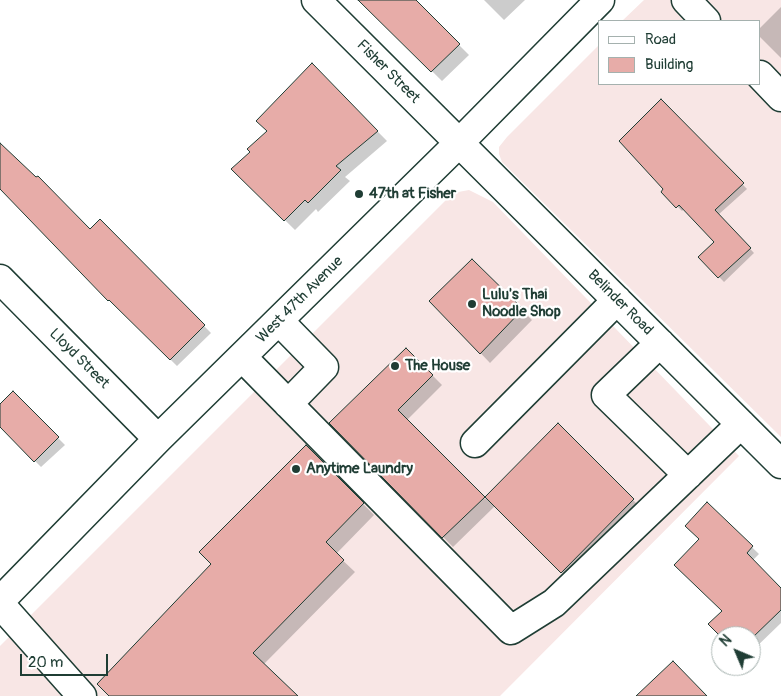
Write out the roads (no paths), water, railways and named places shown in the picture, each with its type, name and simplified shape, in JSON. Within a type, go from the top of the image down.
[{"type":"street","name":"Fisher Street","points":[[316,0],[459,143]]},
{"type":"street","name":"West 47th Avenue","points":[[0,602],[158,439],[459,143],[600,0]]},
{"type":"street","points":[[686,0],[705,20]]},
{"type":"street","points":[[761,76],[781,97]]},
{"type":"street","name":"Belinder Road","points":[[459,143],[781,464]]},
{"type":"street","name":"Lloyd Street","points":[[0,279],[158,439]]},
{"type":"street","points":[[475,443],[617,300]]},
{"type":"street","points":[[279,321],[324,367],[288,404]]},
{"type":"street","points":[[660,343],[606,395],[688,476]]},
{"type":"street","points":[[242,357],[511,630],[554,603],[741,424]]},
{"type":"street","points":[[0,602],[82,696]]},
{"type":"place","name":"47th at Fisher","points":[[359,194]]},
{"type":"place","name":"Lulu's Thai Noodle Shop","points":[[472,304]]},
{"type":"place","name":"The House","points":[[395,366]]},
{"type":"place","name":"Anytime Laundry","points":[[296,469]]}]
